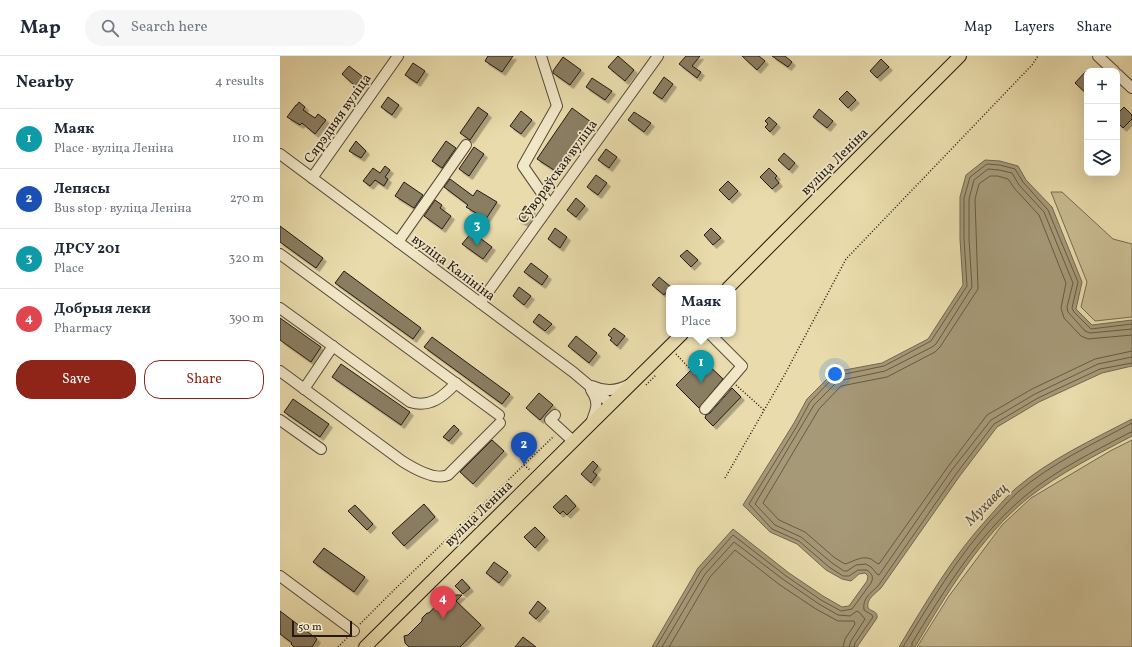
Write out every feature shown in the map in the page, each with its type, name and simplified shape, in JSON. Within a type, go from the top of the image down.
[{"type":"main road","name":"вуліца Леніна","points":[[731,285],[960,56]]},
{"type":"main road","name":"вуліца Леніна","points":[[365,647],[679,337]]},
{"type":"street","name":"Сярэдняя вуліца","points":[[312,178],[398,56]]},
{"type":"street","points":[[541,56],[557,106],[523,166],[550,205]]},
{"type":"street","name":"Сувораўская вуліца","points":[[480,303],[658,56]]},
{"type":"street","points":[[1098,56],[1111,68]]},
{"type":"street","points":[[1120,77],[1132,88]]},
{"type":"street","points":[[398,242],[466,145]]},
{"type":"street","name":"вуліца Калініна","points":[[280,154],[585,382],[611,404]]},
{"type":"street","points":[[280,254],[456,383],[500,419],[448,475],[441,477],[416,470],[402,461],[280,371]]},
{"type":"street","points":[[280,308],[410,402],[425,404],[434,401],[447,393],[456,383]]},
{"type":"street","points":[[705,409],[742,366],[713,337]]},
{"type":"street","points":[[304,388],[333,346]]},
{"type":"street","points":[[585,382],[607,390],[614,390],[632,383]]},
{"type":"street","points":[[585,382],[597,400],[596,410],[591,423]]},
{"type":"street","points":[[555,415],[550,420],[573,441]]},
{"type":"street","points":[[280,420],[321,449]]},
{"type":"street","points":[[280,576],[354,631]]},
{"type":"path","points":[[725,478],[785,374],[846,259],[1032,65],[1038,56]]},
{"type":"path","points":[[730,380],[764,410]]},
{"type":"path","points":[[338,647],[394,590],[554,435],[563,432]]},
{"type":"shaded area","points":[[1051,192],[1062,192],[1113,239],[1132,244],[1132,317],[1095,321],[1081,307],[1087,282]]},
{"type":"shaded area","points":[[1132,440],[1132,647],[917,647],[949,596],[1002,525],[1031,498],[1110,451]]},
{"type":"water","points":[[985,160],[1000,161],[1018,166],[1026,180],[1052,207],[1082,282],[1076,309],[1092,325],[1132,320],[1132,366],[1102,373],[1039,402],[997,427],[959,477],[881,588],[868,602],[868,608],[876,613],[877,618],[857,647],[652,647],[698,568],[733,529],[789,573],[842,607],[849,606],[867,581],[868,576],[865,573],[859,574],[851,581],[842,579],[826,570],[797,544],[770,532],[743,505],[794,423],[807,399],[834,372],[882,363],[928,339],[963,285],[960,239],[960,197],[966,175]]},
{"type":"water","points":[[1132,419],[1132,436],[1053,480],[1028,498],[1011,513],[994,530],[965,568],[915,647],[899,647],[951,564],[975,533],[1011,492],[1042,468],[1087,442]]},
{"type":"building","points":[[488,56],[513,56],[502,72],[485,61]]},
{"type":"building","points":[[618,56],[634,70],[625,81],[608,67]]},
{"type":"building","points":[[686,56],[700,56],[692,66],[701,72],[697,78],[679,64]]},
{"type":"building","points":[[742,56],[759,56],[765,61],[757,70]]},
{"type":"building","points":[[772,56],[785,56],[792,62],[788,67]]},
{"type":"building","points":[[563,57],[581,70],[570,85],[553,73]]},
{"type":"building","points":[[881,59],[889,67],[877,78],[870,71]]},
{"type":"building","points":[[413,63],[425,71],[417,83],[405,75]]},
{"type":"building","points":[[349,66],[363,77],[355,86],[342,74]]},
{"type":"building","points":[[1084,73],[1084,91],[1075,83]]},
{"type":"building","points":[[664,77],[673,84],[662,99],[653,93]]},
{"type":"building","points":[[592,78],[612,91],[605,100],[586,87]]},
{"type":"building","points":[[847,91],[856,100],[848,108],[839,99]]},
{"type":"building","points":[[388,97],[399,105],[392,115],[381,107]]},
{"type":"building","points":[[299,102],[305,107],[303,110],[315,118],[318,114],[326,120],[315,134],[302,123],[300,125],[287,117]]},
{"type":"building","points":[[478,107],[488,114],[470,140],[460,133]]},
{"type":"building","points":[[1124,107],[1132,115],[1132,119],[1123,128],[1120,125],[1120,111]]},
{"type":"building","points":[[572,108],[591,122],[557,172],[537,159]]},
{"type":"building","points":[[819,109],[833,121],[827,128],[813,117]]},
{"type":"building","points":[[521,111],[532,120],[521,134],[510,126]]},
{"type":"building","points":[[634,112],[651,123],[644,132],[628,120]]},
{"type":"building","points":[[769,117],[777,124],[770,132],[765,127],[768,124],[765,121]]},
{"type":"building","points":[[356,141],[366,151],[361,158],[349,151]]},
{"type":"building","points":[[446,141],[456,148],[442,168],[432,161]]},
{"type":"building","points":[[474,147],[484,154],[469,176],[459,169]]},
{"type":"building","points":[[606,149],[617,157],[609,168],[598,160]]},
{"type":"building","points":[[784,153],[795,163],[789,170],[778,160]]},
{"type":"building","points":[[385,166],[390,170],[385,177],[388,179],[384,186],[375,180],[370,186],[363,181],[373,168],[380,173]]},
{"type":"building","points":[[769,168],[777,176],[775,178],[779,183],[772,189],[760,177]]},
{"type":"building","points":[[596,175],[607,183],[598,195],[587,187]]},
{"type":"building","points":[[450,179],[473,196],[477,190],[497,202],[486,219],[466,207],[468,205],[444,187]]},
{"type":"building","points":[[728,181],[738,191],[729,200],[719,190]]},
{"type":"building","points":[[404,182],[423,195],[414,208],[395,196]]},
{"type":"building","points":[[576,198],[585,206],[576,217],[567,210]]},
{"type":"building","points":[[435,200],[442,205],[440,208],[451,216],[442,229],[424,216]]},
{"type":"building","points":[[525,206],[532,210],[525,223],[517,219]]},
{"type":"building","points":[[280,226],[323,258],[316,268],[280,242]]},
{"type":"building","points":[[555,228],[567,237],[560,248],[548,239]]},
{"type":"building","points":[[711,228],[721,238],[713,245],[704,235]]},
{"type":"building","points":[[472,232],[492,247],[483,259],[462,244]]},
{"type":"building","points":[[687,250],[698,260],[691,267],[680,256]]},
{"type":"building","points":[[531,263],[548,276],[542,285],[524,272]]},
{"type":"building","points":[[344,271],[421,328],[413,339],[335,283]]},
{"type":"building","points":[[659,277],[669,285],[666,285],[666,293],[664,295],[652,285]]},
{"type":"building","points":[[519,287],[531,296],[524,305],[513,296]]},
{"type":"building","points":[[539,314],[552,324],[545,331],[533,322]]},
{"type":"building","points":[[280,318],[321,347],[311,362],[280,340]]},
{"type":"building","points":[[614,328],[625,336],[617,346],[610,340],[612,338],[608,335]]},
{"type":"building","points":[[576,336],[597,353],[589,363],[568,346]]},
{"type":"building","points":[[432,337],[510,394],[502,404],[424,347]]},
{"type":"building","points":[[702,359],[723,379],[699,408],[676,385]]},
{"type":"building","points":[[341,364],[410,412],[401,425],[332,377]]},
{"type":"building","points":[[732,388],[741,397],[713,426],[705,418],[706,415],[710,413]]},
{"type":"building","points":[[539,393],[553,405],[540,420],[526,408]]},
{"type":"building","points":[[293,399],[329,424],[320,437],[284,412]]},
{"type":"building","points":[[454,425],[459,430],[449,441],[443,437]]},
{"type":"building","points":[[492,440],[504,451],[473,484],[460,472]]},
{"type":"building","points":[[593,461],[598,466],[593,472],[597,475],[591,483],[581,474]]},
{"type":"building","points":[[566,495],[576,506],[567,515],[563,511],[560,514],[553,507]]},
{"type":"building","points":[[424,504],[435,517],[404,546],[392,533]]},
{"type":"building","points":[[355,505],[373,524],[367,530],[348,511]]},
{"type":"building","points":[[535,527],[545,537],[535,548],[524,537]]},
{"type":"building","points":[[324,548],[365,577],[354,592],[313,562]]},
{"type":"building","points":[[494,562],[508,572],[499,583],[486,573]]},
{"type":"building","points":[[462,579],[470,588],[463,594],[455,586]]},
{"type":"building","points":[[442,595],[462,595],[456,601],[481,625],[460,647],[409,647],[405,643],[404,636],[408,635],[422,621],[422,618],[442,599]]},
{"type":"building","points":[[538,601],[546,608],[536,619],[529,613]]},
{"type":"building","points":[[280,611],[317,639],[312,647],[294,647],[291,644],[292,643],[280,634]]},
{"type":"building","points":[[523,637],[536,647],[515,647]]},
{"type":"place","name":"ДРСУ 201","points":[[477,246]]},
{"type":"place","name":"Маяк","points":[[701,383]]},
{"type":"place","name":"Лепясы","points":[[524,465]]},
{"type":"place","name":"Добрыя леки","points":[[443,619]]},
{"type":"water label","name":"Мухавец","points":[[986,504]]}]
